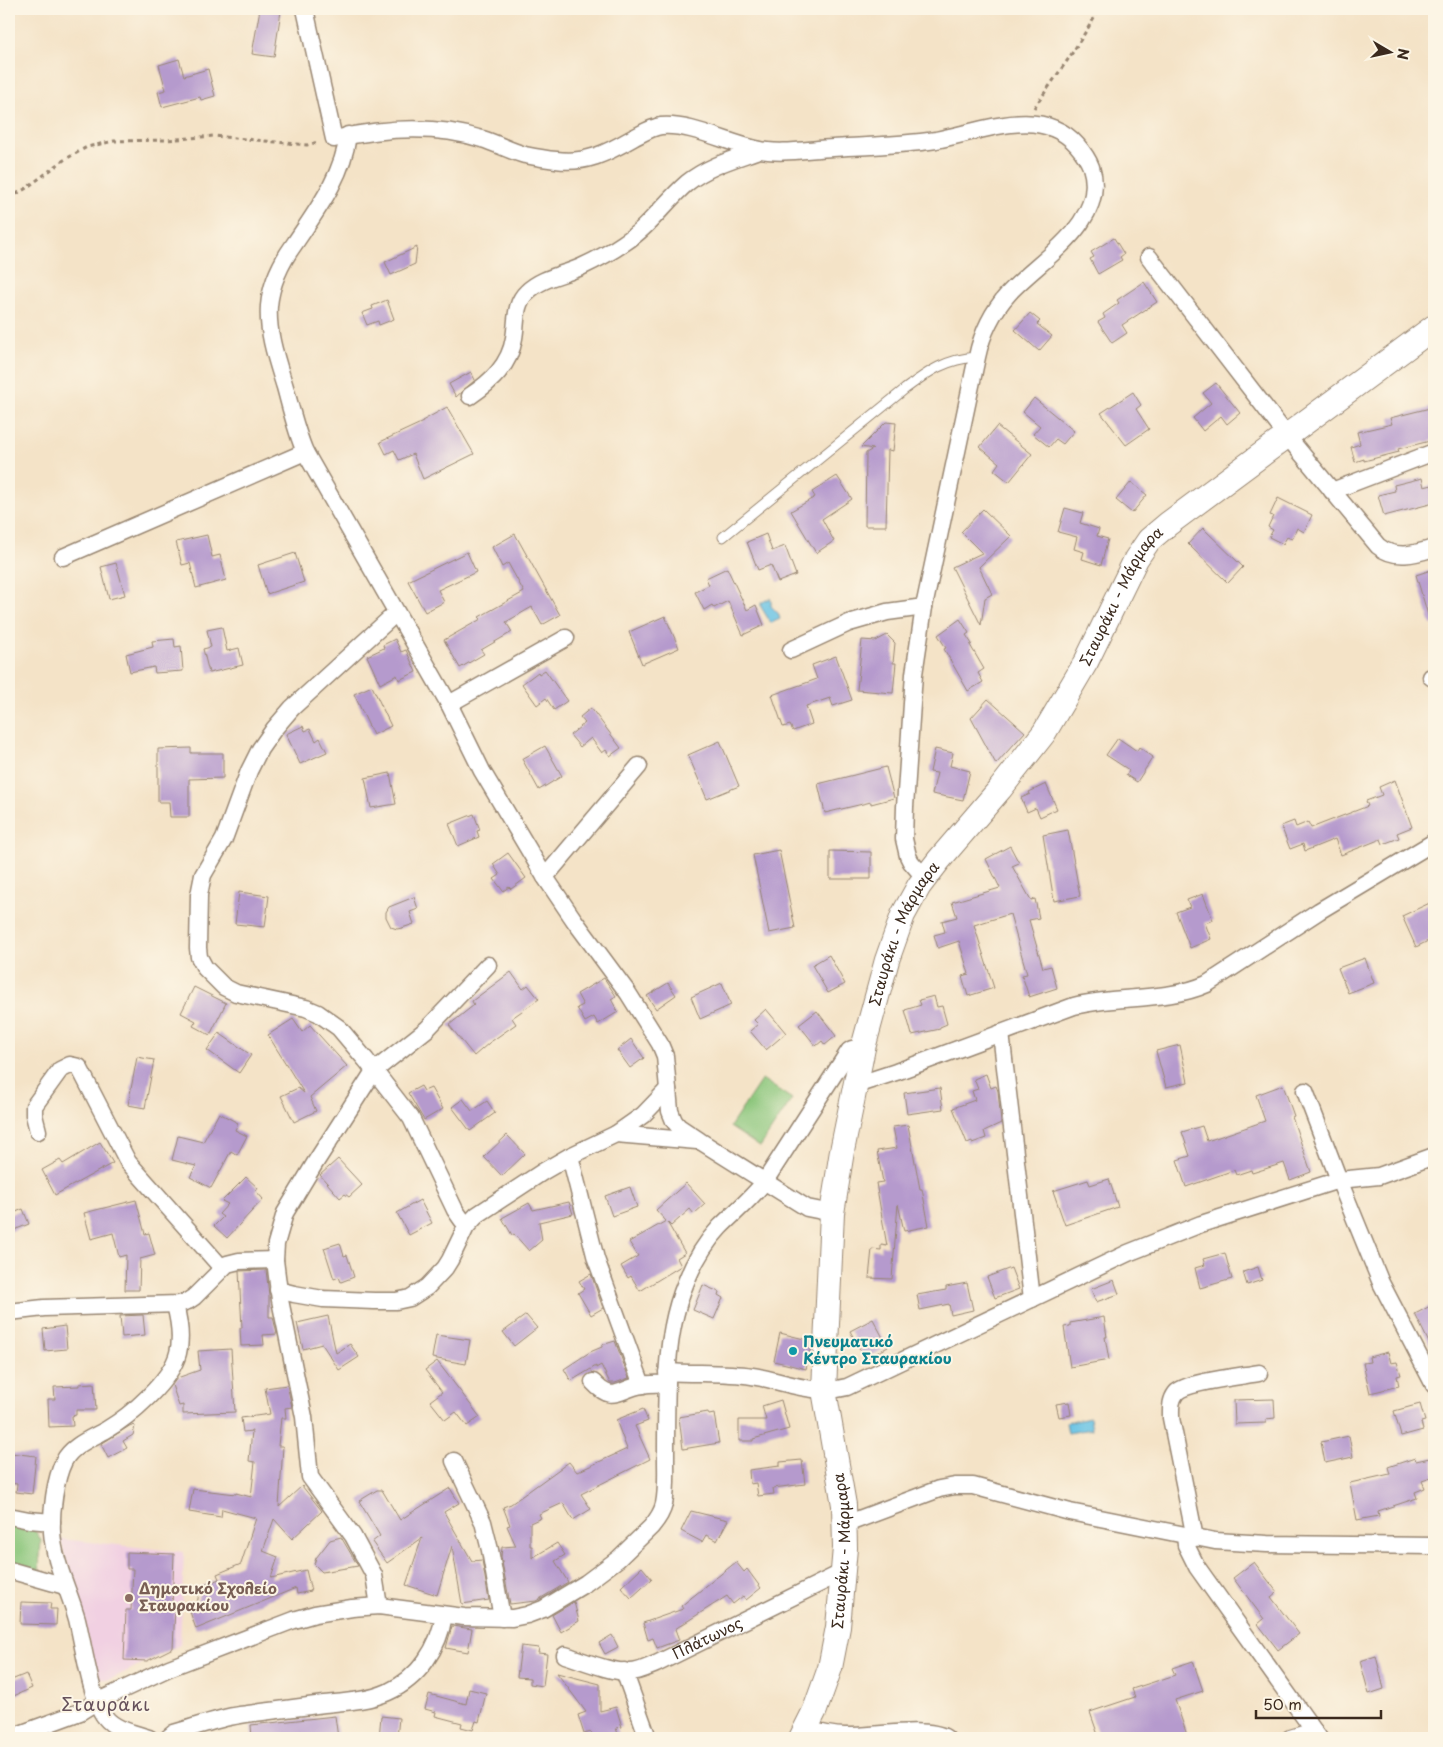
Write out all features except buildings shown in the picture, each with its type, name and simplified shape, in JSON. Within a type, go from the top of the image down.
[{"type":"street","points":[[305,9],[345,152],[321,204],[286,256],[271,294],[269,305],[273,343],[295,424],[305,452],[449,704],[482,771],[545,877],[628,993],[660,1044],[667,1066],[670,1110],[674,1122],[700,1141],[807,1208],[832,1213]]},
{"type":"street","points":[[341,137],[393,129],[436,130],[481,138],[524,155],[558,161],[584,160],[604,154],[640,134],[660,126],[682,127],[759,150],[779,151],[892,145],[937,140],[1004,125],[1024,123],[1052,127],[1065,133],[1084,152],[1094,179],[1094,193],[1089,208],[1073,232],[1047,259],[1009,293],[998,307],[987,324],[976,357],[924,607],[914,674],[904,829],[908,856],[915,868],[925,878]]},
{"type":"street","points":[[470,396],[496,376],[507,359],[514,340],[518,304],[526,292],[537,284],[581,267],[625,242],[644,228],[688,183],[709,169],[759,150]]},
{"type":"street","points":[[1149,257],[1287,436],[1381,548],[1405,555],[1434,548]]},
{"type":"street","name":"Σταυράκι - Μάρμαρα","points":[[804,1734],[820,1699],[832,1661],[838,1627],[846,1524],[824,1390],[832,1213],[842,1151],[878,991],[895,936],[908,906],[925,878],[1029,754],[1048,726],[1086,662],[1121,588],[1145,546],[1156,533],[1434,327]]},
{"type":"street","points":[[63,557],[305,452]]},
{"type":"street","points":[[1332,491],[1434,452]]},
{"type":"street","points":[[791,650],[849,623],[887,612],[924,607]]},
{"type":"street","points":[[396,613],[292,708],[270,735],[249,771],[224,839],[203,876],[198,900],[197,939],[199,957],[204,968],[214,980],[224,987],[236,993],[293,1004],[318,1013],[339,1028],[411,1118],[455,1210],[462,1220],[468,1224]]},
{"type":"street","points":[[449,704],[566,638]]},
{"type":"street","points":[[545,877],[639,766]]},
{"type":"street","points":[[856,1085],[1074,1006],[1088,1002],[1171,993],[1207,984],[1326,906],[1434,842]]},
{"type":"street","points":[[379,1606],[374,1575],[353,1536],[310,1477],[304,1417],[278,1290],[275,1260],[276,1244],[285,1213],[374,1071],[427,1029],[488,965]]},
{"type":"street","points":[[1001,1033],[1032,1299]]},
{"type":"street","points":[[9,1738],[80,1712],[96,1702],[169,1668],[294,1620],[336,1610],[379,1606],[444,1615],[502,1618],[527,1616],[543,1609],[586,1583],[618,1559],[657,1520],[664,1504],[667,1378],[674,1322],[685,1282],[705,1245],[719,1228],[755,1194],[765,1181],[848,1051],[852,1048],[864,1048]]},
{"type":"street","points":[[38,1131],[34,1106],[60,1070],[70,1065],[79,1067],[128,1162],[222,1268]]},
{"type":"street","points":[[278,1290],[323,1299],[396,1301],[410,1298],[427,1287],[445,1268],[468,1224],[488,1208],[570,1156],[616,1134],[643,1115],[668,1089]]},
{"type":"street","points":[[1305,1091],[1381,1283],[1434,1384]]},
{"type":"street","points":[[616,1134],[700,1141]]},
{"type":"street","points":[[570,1156],[596,1259],[642,1385]]},
{"type":"street","points":[[593,1382],[602,1391],[610,1394],[620,1393],[667,1378],[750,1376],[794,1386],[824,1390],[847,1387],[1128,1253],[1201,1224],[1339,1180],[1379,1176],[1434,1156]]},
{"type":"street","points":[[9,1312],[44,1308],[175,1305],[188,1301],[222,1268],[231,1262],[275,1260]]},
{"type":"street","points":[[149,1738],[121,1729],[109,1722],[96,1702],[77,1618],[57,1558],[52,1522],[60,1472],[67,1457],[80,1446],[129,1414],[157,1386],[173,1364],[177,1356],[180,1339],[179,1321],[175,1305]]},
{"type":"street","points":[[1259,1373],[1190,1385],[1177,1391],[1171,1401],[1171,1418],[1190,1537],[1186,1545],[1197,1566],[1316,1735],[1290,1738]]},
{"type":"street","points":[[454,1461],[483,1522],[502,1618]]},
{"type":"street","points":[[846,1524],[927,1492],[964,1486],[988,1489],[1070,1512],[1190,1537],[1238,1543],[1434,1546]]},
{"type":"street","points":[[9,1516],[52,1522]]},
{"type":"street","points":[[9,1570],[65,1586]]},
{"type":"street","name":"Πλάτωνος","points":[[565,1656],[631,1672],[656,1664],[843,1572]]},
{"type":"street","points":[[168,1738],[174,1733],[238,1715],[362,1699],[387,1693],[403,1684],[427,1660],[435,1648],[441,1633],[444,1615]]},
{"type":"street","points":[[624,1671],[648,1738]]},
{"type":"street","points":[[804,1734],[833,1736],[923,1733],[942,1735],[946,1738]]},
{"type":"lane","points":[[723,537],[904,389],[944,363],[976,357]]},
{"type":"path","points":[[1024,123],[1100,9]]},
{"type":"path","points":[[9,198],[25,189],[64,160],[87,147],[114,141],[166,140],[214,136],[307,145],[341,137]]},
{"type":"shaded area","name":"Δημοτικό Σχολείο Σταυρακίου","points":[[60,1539],[184,1552],[180,1645],[109,1680],[99,1678]]},
{"type":"green space","points":[[762,1079],[792,1099],[760,1147],[730,1127]]},
{"type":"green space","points":[[9,1519],[30,1523],[41,1540],[39,1573],[9,1564]]},
{"type":"water","points":[[770,598],[771,606],[778,613],[780,619],[771,623],[761,607],[761,603]]},
{"type":"water","points":[[1090,1417],[1092,1429],[1068,1433],[1066,1422]]},
{"type":"place","name":"Πνευματικό Κέντρο Σταυρακίου","points":[[793,1351]]},
{"type":"place","name":"Δημοτικό Σχολείο Σταυρακίου","points":[[129,1598]]},
{"type":"district","name":"Σταυράκι","points":[[106,1705]]}]
